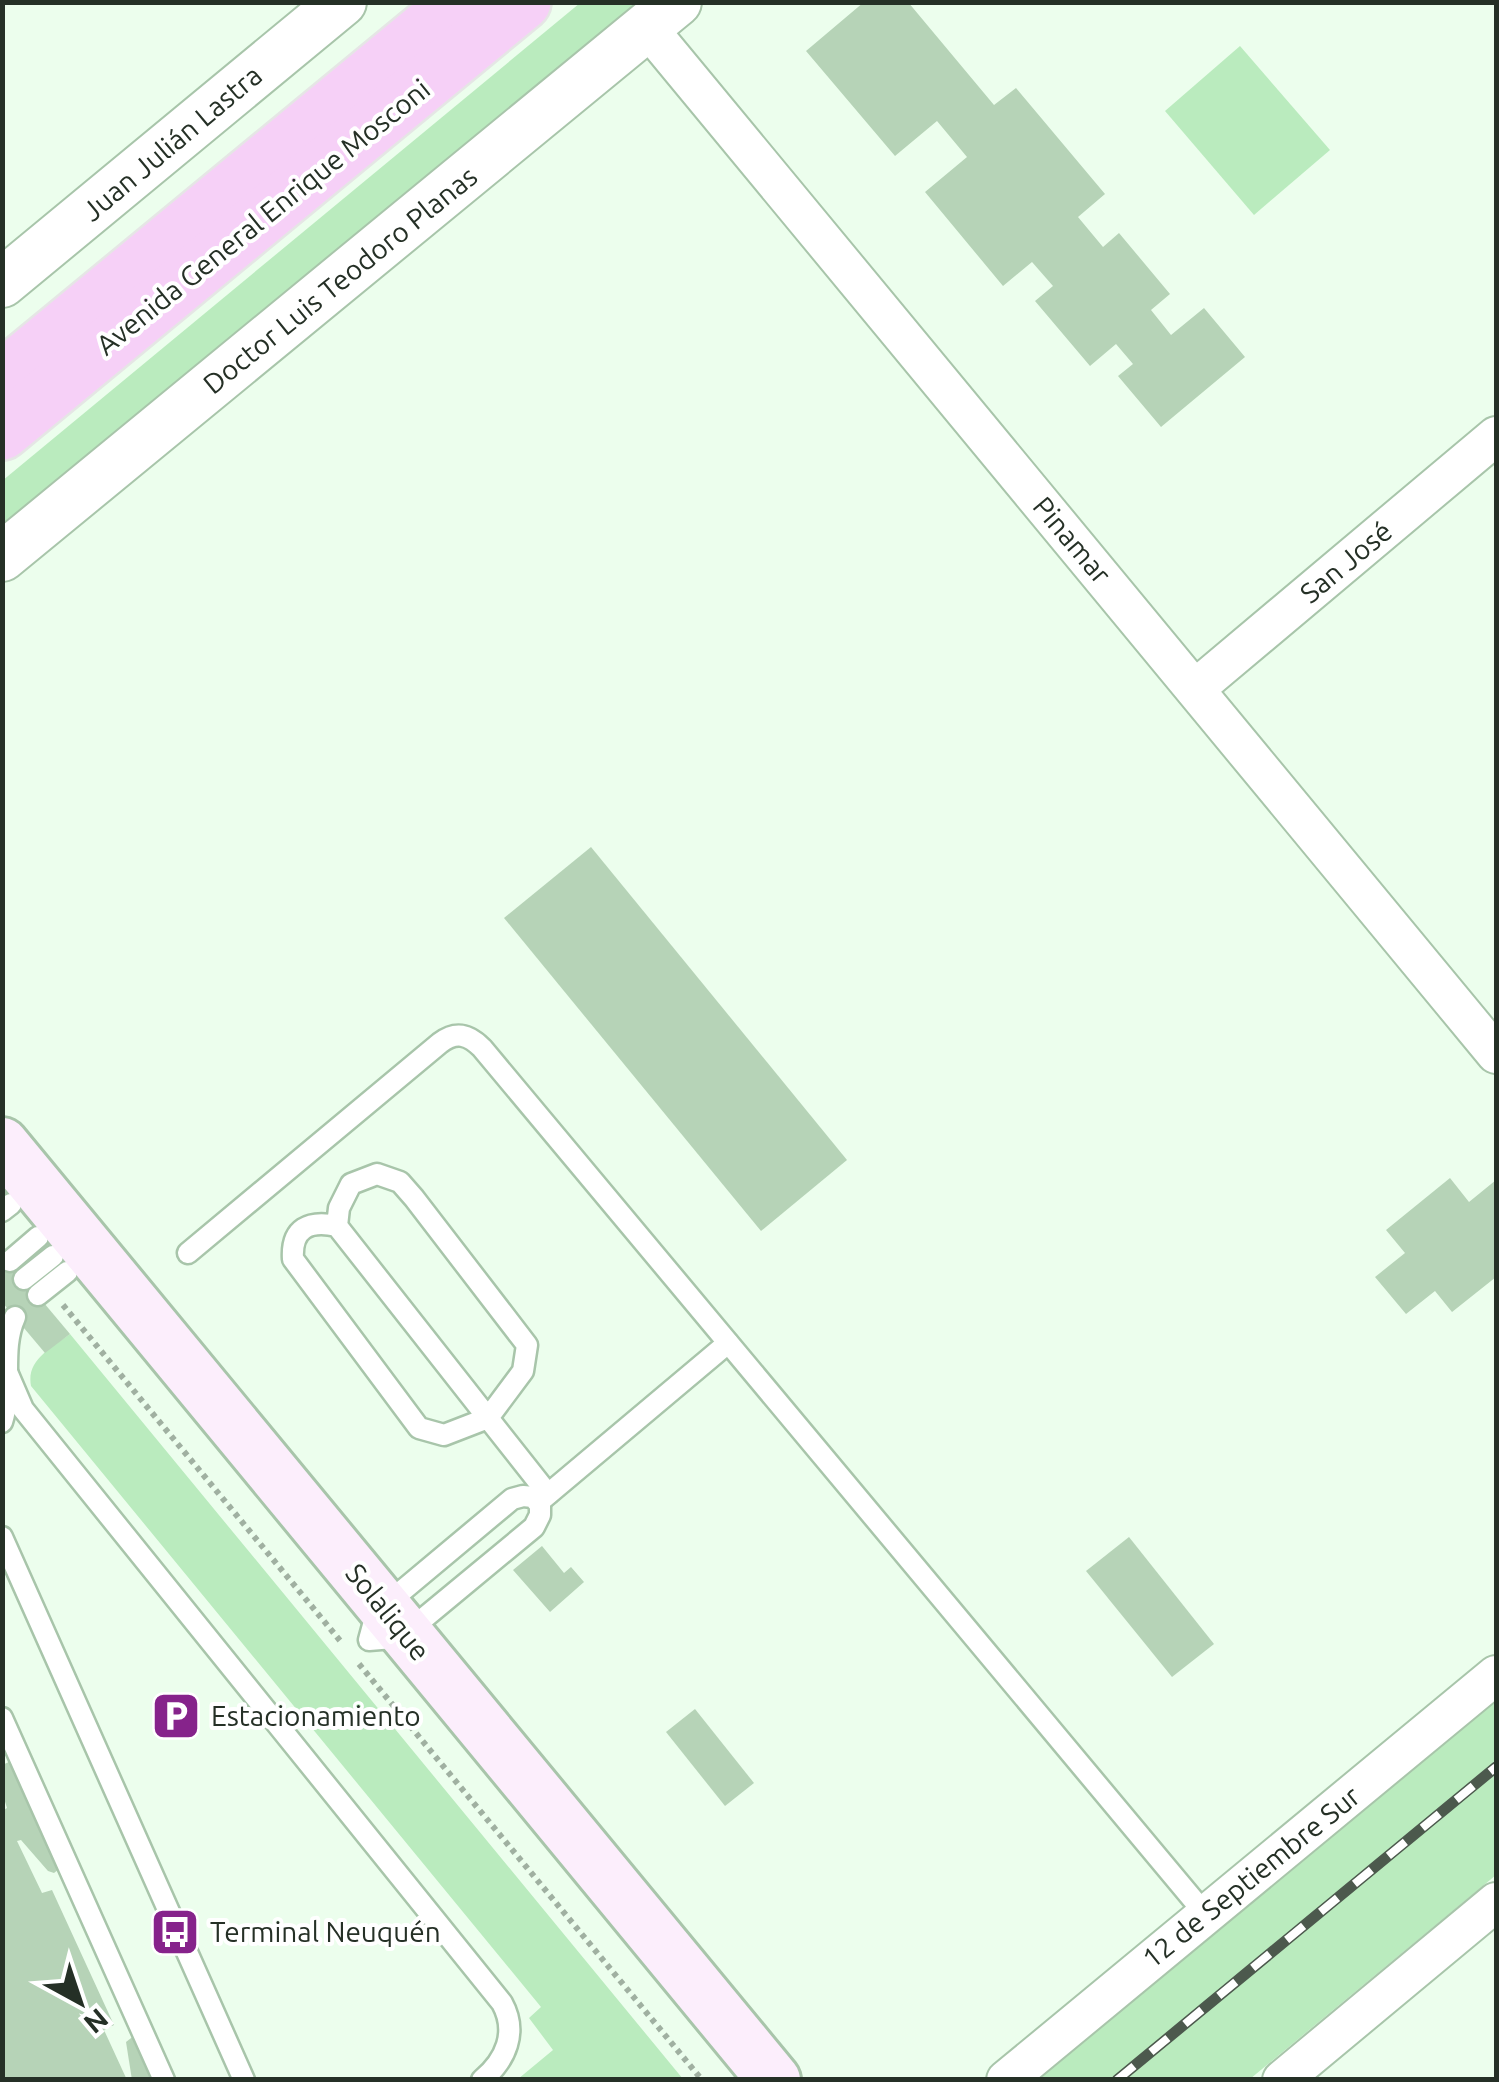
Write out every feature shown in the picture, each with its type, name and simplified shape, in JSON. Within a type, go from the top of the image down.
[{"type":"highway","name":"Avenida General Enrique Mosconi","points":[[7,374],[459,2]]},
{"type":"highway","name":"Avenida General Enrique Mosconi","points":[[2,432],[524,2]]},
{"type":"main road","name":"Solalique","points":[[2,1144],[386,1626],[731,2080]]},
{"type":"main road","name":"Solalique","points":[[29,1250],[386,1626],[774,2080]]},
{"type":"street","name":"Juan Julián Lastra","points":[[2,283],[342,2]]},
{"type":"street","name":"Doctor Luis Teodoro Planas","points":[[2,557],[662,15]]},
{"type":"street","name":"Pinamar","points":[[662,15],[1195,689],[1484,1013],[1496,1054]]},
{"type":"street","name":"San José","points":[[1195,689],[1496,436]]},
{"type":"street","name":"12 de Septiembre Sur","points":[[1006,2080],[1496,1675]]},
{"type":"street","points":[[1282,2080],[1496,1902]]},
{"type":"lane","points":[[188,1253],[440,1043],[460,1034],[482,1048],[1206,1915]]},
{"type":"lane","points":[[337,1226],[339,1208],[351,1184],[378,1174],[400,1182],[526,1345],[523,1371],[488,1418],[444,1435],[418,1428],[294,1259],[292,1242],[300,1230],[319,1222],[337,1226],[488,1418],[544,1498]]},
{"type":"lane","points":[[3,1413],[6,1344],[15,1317]]},
{"type":"lane","points":[[386,1626],[534,1527],[544,1498],[728,1343]]},
{"type":"lane","points":[[7,1372],[23,1410],[502,2003],[508,2015],[509,2038],[501,2061],[482,2080]]},
{"type":"lane","points":[[386,1626],[512,1499],[544,1498]]},
{"type":"lane","points":[[2,1537],[244,2080]]},
{"type":"lane","points":[[2,1718],[164,2080]]},
{"type":"path","points":[[29,1250],[702,2080]]},
{"type":"green space","points":[[580,3],[649,3],[3,536],[2,481]]},
{"type":"green space","points":[[1240,46],[1330,150],[1254,215],[1165,111]]},
{"type":"green space","points":[[70,1334],[683,2079],[518,2079],[553,2050],[529,2018],[541,2007],[31,1386],[36,1362]]},
{"type":"green space","points":[[1496,1693],[1496,1875],[1250,2079],[1029,2080]]},
{"type":"building","points":[[864,2],[908,2],[994,105],[1016,88],[1105,194],[1078,217],[1103,247],[1119,233],[1170,294],[1151,310],[1171,335],[1204,308],[1245,357],[1161,427],[1118,376],[1133,364],[1116,344],[1090,366],[1035,301],[1053,286],[1032,262],[1003,286],[925,192],[967,157],[937,121],[895,156],[806,51]]},
{"type":"building","points":[[591,847],[847,1160],[761,1231],[504,918]]},
{"type":"building","points":[[1450,1178],[1469,1202],[1496,1180],[1496,1277],[1452,1312],[1435,1291],[1406,1314],[1375,1277],[1405,1253],[1386,1230]]},
{"type":"building","points":[[2,1253],[70,1334],[45,1353],[2,1302]]},
{"type":"building","points":[[1129,1537],[1214,1644],[1172,1677],[1086,1571]]},
{"type":"building","points":[[542,1546],[564,1573],[571,1567],[584,1582],[550,1612],[513,1570]]},
{"type":"building","points":[[695,1709],[754,1783],[725,1806],[666,1732]]},
{"type":"building","points":[[2,1765],[15,1765],[59,1869],[54,1873],[48,1871],[21,1840],[17,1841],[42,1893],[52,1890],[114,2025],[104,2030],[127,2080],[2,2080],[2,1811],[7,1808],[2,1792]]},
{"type":"building","points":[[135,2035],[160,2080],[132,2080],[126,2042]]},
{"type":"railway","points":[[1117,2080],[1496,1767]]},
{"type":"place","name":"Estacionamiento","points":[[176,1716]]},
{"type":"place","name":"Terminal Neuquén","points":[[175,1932]]}]
